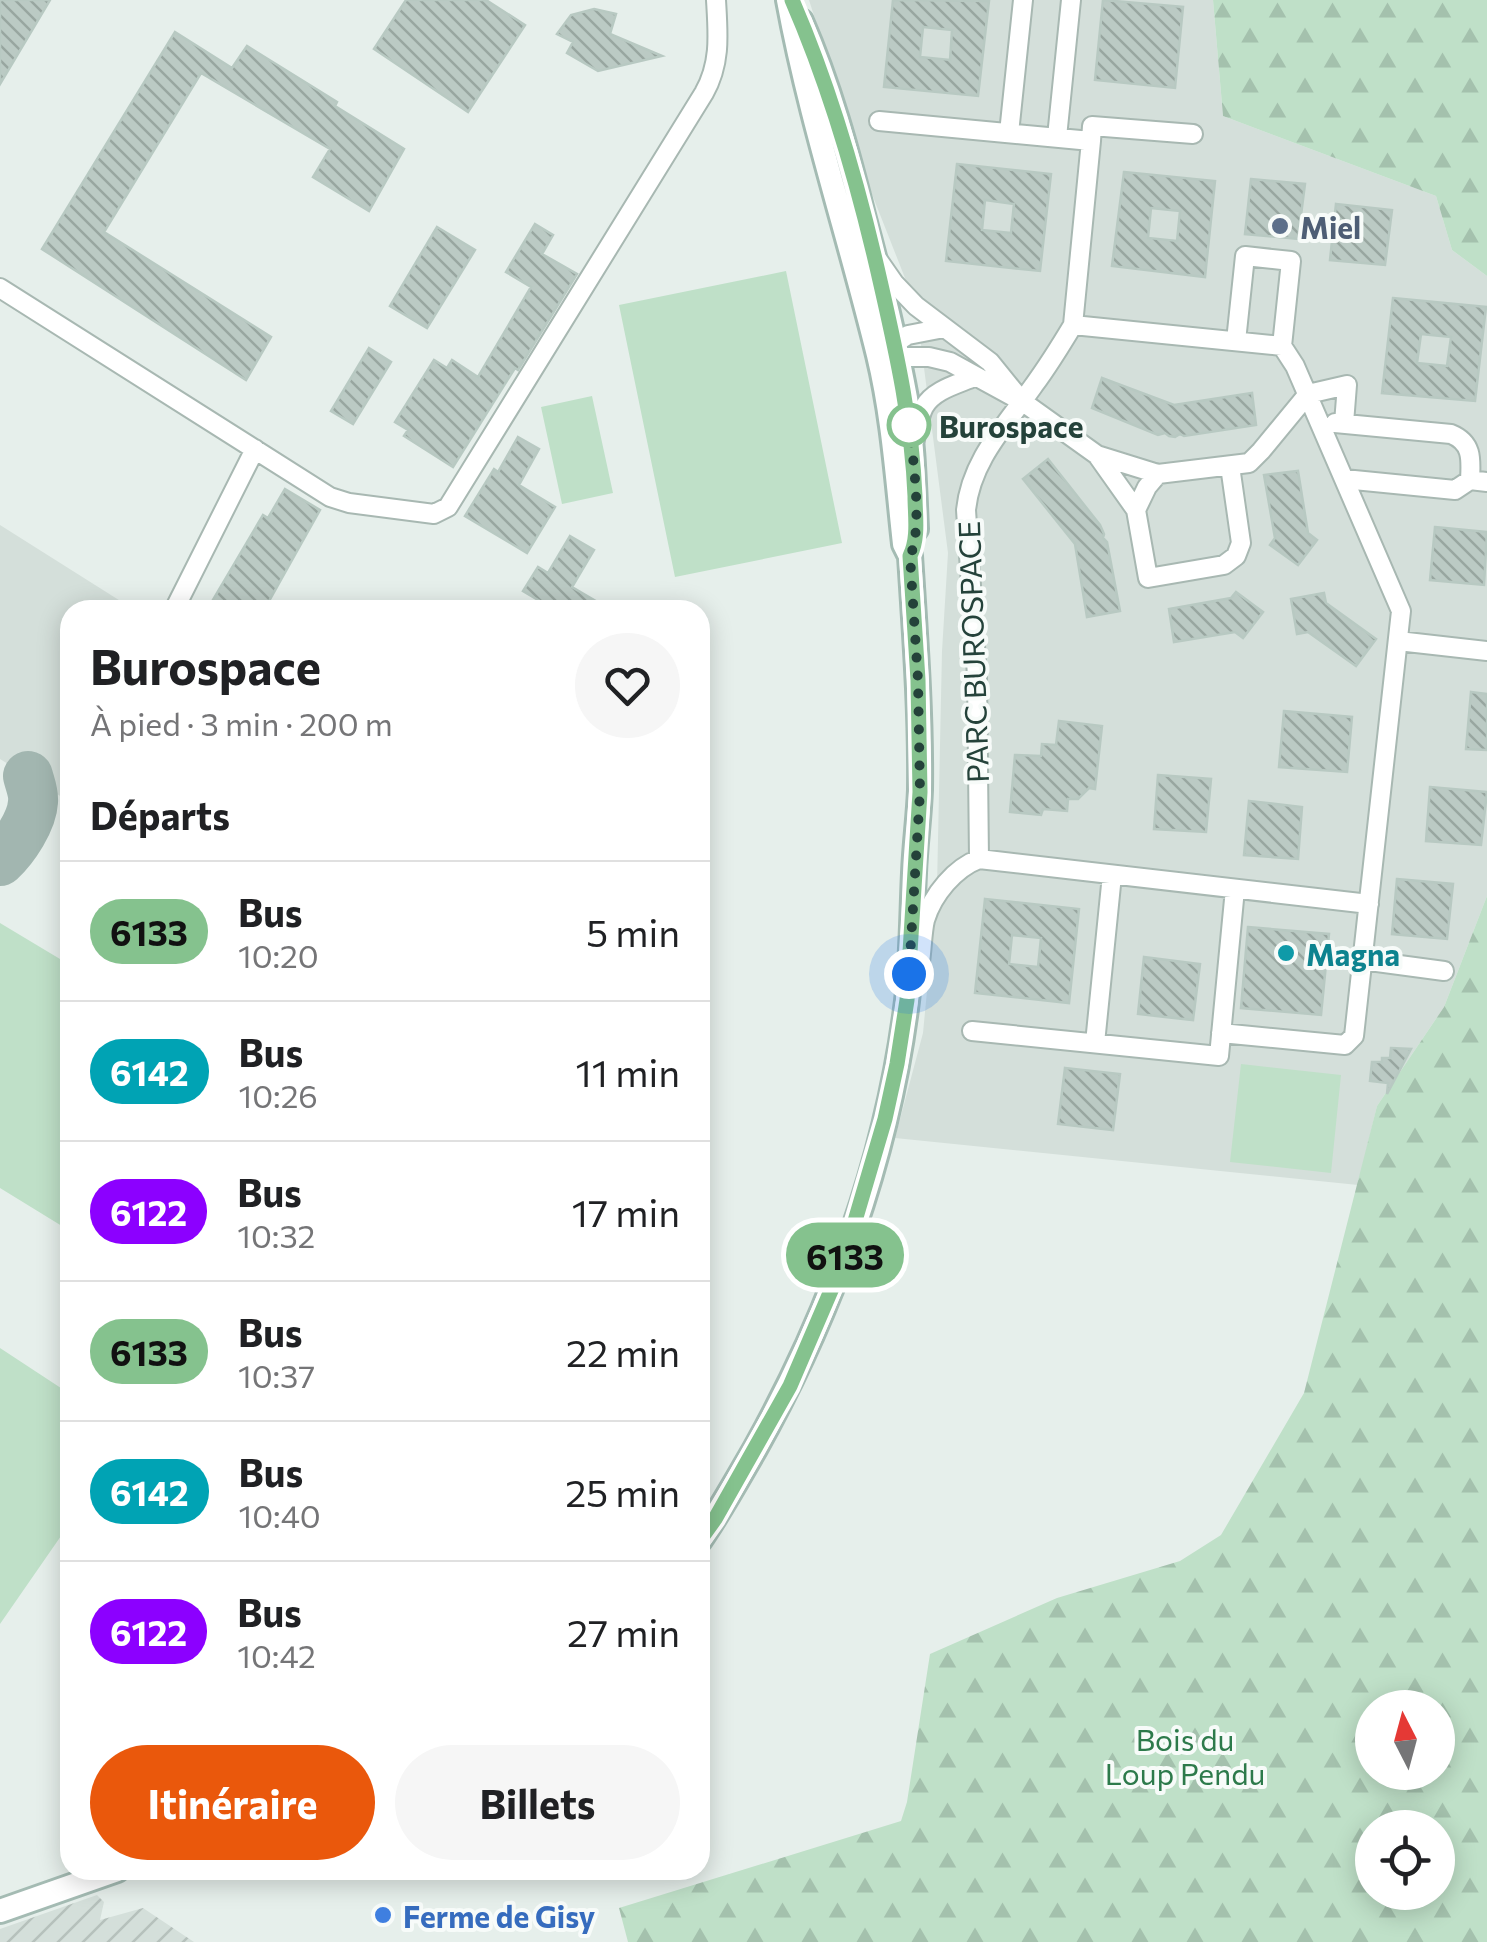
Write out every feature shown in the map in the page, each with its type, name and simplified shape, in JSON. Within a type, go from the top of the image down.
[{"type":"street","points":[[0,288],[330,496],[349,503],[434,514],[448,507],[714,76],[718,46],[716,0]]},
{"type":"street","points":[[710,1526],[790,1386],[842,1265],[885,1119],[907,1000],[920,792],[910,556],[904,544],[890,417],[890,352],[874,254],[832,102],[790,0]]},
{"type":"street","points":[[790,0],[798,56],[906,401],[916,544],[910,556]]},
{"type":"street","points":[[1008,133],[1023,0]]},
{"type":"street","points":[[1056,137],[1072,0]]},
{"type":"street","points":[[879,120],[1091,140],[1092,126],[1193,134]]},
{"type":"street","name":"PARC BUROSPACE","points":[[979,859],[977,676],[968,490],[976,468],[1074,325],[1091,140]]},
{"type":"street","points":[[874,254],[902,293],[990,362],[1022,402]]},
{"type":"street","points":[[1221,1033],[1345,1045],[1354,1036],[1401,611],[1308,394],[1282,346],[1292,261],[1245,256],[1236,342]]},
{"type":"street","points":[[1074,325],[1282,346]]},
{"type":"street","points":[[890,352],[914,333],[944,328]]},
{"type":"street","points":[[890,352],[939,358],[1022,402],[1097,455],[1158,474],[1249,463],[1308,394],[1348,384],[1344,423]]},
{"type":"street","points":[[912,450],[924,406],[943,390],[974,377]]},
{"type":"street","points":[[1321,425],[1344,423],[1451,434],[1470,450],[1478,481],[1455,490],[1344,479]]},
{"type":"street","points":[[179,600],[255,449]]},
{"type":"street","points":[[1097,455],[1136,510],[1148,578],[1224,566],[1236,556],[1241,543],[1230,466]]},
{"type":"street","points":[[1136,510],[1158,474]]},
{"type":"street","points":[[1398,640],[1487,651]]},
{"type":"street","points":[[897,1064],[914,1009],[925,920],[951,878],[979,859],[1369,904]]},
{"type":"street","points":[[1094,1043],[1112,874]]},
{"type":"street","points":[[972,1031],[1219,1056],[1235,889]]},
{"type":"street","points":[[1362,960],[1444,971]]},
{"type":"street","points":[[0,1911],[88,1880]]},
{"type":"shaded area","points":[[809,0],[1213,0],[1223,116],[1436,196],[1452,250],[1487,276],[1487,896],[1444,1007],[1377,1106],[1358,1185],[895,1138],[923,1033],[937,887],[948,553],[916,306],[868,184]]},
{"type":"shaded area","points":[[0,525],[119,600],[60,600],[60,796],[0,759]]},
{"type":"shaded area","points":[[97,1895],[104,1902],[100,1920],[143,1908],[194,1942],[0,1942],[0,1929]]},
{"type":"green space","points":[[1213,0],[1487,0],[1487,276],[1452,250],[1436,196],[1223,116]]},
{"type":"green space","points":[[786,271],[842,543],[675,577],[619,305]]},
{"type":"green space","points":[[592,396],[613,493],[562,504],[541,407]]},
{"type":"green space","name":"Bois du Loup Pendu","points":[[1487,896],[1487,1942],[628,1942],[619,1908],[901,1821],[930,1654],[1057,1598],[1180,1561],[1221,1535],[1304,1393],[1377,1106],[1444,1007]]},
{"type":"green space","points":[[0,923],[60,959],[60,1225],[0,1188]]},
{"type":"green space","points":[[1241,1064],[1341,1075],[1331,1173],[1230,1162]]},
{"type":"green space","points":[[0,1348],[60,1387],[60,1537],[0,1624]]},
{"type":"building","points":[[0,0],[50,0],[0,84]]},
{"type":"building","points":[[406,0],[486,0],[525,25],[468,112],[374,49]]},
{"type":"building","points":[[893,0],[989,1],[978,96],[884,87]],"holes":[[[923,27],[952,30],[950,60],[920,57]]]},
{"type":"building","points":[[1103,0],[1183,7],[1175,88],[1095,80]]},
{"type":"building","points":[[594,9],[616,14],[610,34],[662,56],[598,71],[567,53],[573,42],[557,34],[571,15]]},
{"type":"building","points":[[175,32],[232,68],[247,46],[404,149],[369,211],[313,177],[330,149],[201,73],[104,232],[271,337],[246,380],[42,249]]},
{"type":"building","points":[[957,164],[1051,174],[1040,271],[946,261]],"holes":[[[985,200],[1014,204],[1011,233],[982,230]]]},
{"type":"building","points":[[1124,172],[1215,181],[1205,277],[1112,266]],"holes":[[[1151,208],[1180,211],[1177,241],[1148,238]]]},
{"type":"building","points":[[1251,179],[1305,184],[1298,239],[1245,234]]},
{"type":"building","points":[[1336,204],[1392,210],[1385,265],[1330,260]]},
{"type":"building","points":[[535,224],[553,235],[542,254],[577,274],[453,467],[404,436],[408,430],[395,422],[434,360],[447,368],[452,360],[478,377],[531,287],[506,272]]},
{"type":"building","points":[[437,227],[475,250],[427,328],[390,306]]},
{"type":"building","points":[[1393,298],[1486,307],[1475,401],[1382,393]],"holes":[[[1421,334],[1451,337],[1447,366],[1417,363]]]},
{"type":"building","points":[[369,348],[391,362],[353,424],[331,411]]},
{"type":"building","points":[[1102,378],[1174,405],[1252,393],[1256,425],[1175,437],[1158,435],[1092,408]]},
{"type":"building","points":[[518,437],[539,449],[519,485],[555,507],[527,553],[465,516]]},
{"type":"building","points":[[1048,459],[1100,525],[1120,611],[1087,617],[1075,544],[1023,479]]},
{"type":"building","points":[[1298,471],[1308,533],[1317,540],[1298,565],[1270,545],[1275,538],[1264,475]]},
{"type":"building","points":[[285,489],[320,510],[270,600],[213,600],[263,515],[268,518]]},
{"type":"building","points":[[1435,527],[1487,532],[1484,585],[1430,580]]},
{"type":"building","points":[[570,536],[594,550],[572,587],[594,600],[538,600],[523,591],[538,567],[548,573]]},
{"type":"building","points":[[1236,592],[1263,612],[1243,638],[1235,632],[1174,642],[1169,609],[1231,598]]},
{"type":"building","points":[[1324,593],[1326,603],[1376,639],[1356,666],[1308,632],[1297,634],[1291,599]]},
{"type":"building","points":[[1471,692],[1487,694],[1487,750],[1466,749]]},
{"type":"building","points":[[1284,711],[1352,717],[1347,772],[1279,767]]},
{"type":"building","points":[[1059,721],[1102,726],[1095,789],[1089,788],[1078,799],[1068,799],[1067,811],[1043,809],[1041,815],[1010,812],[1015,755],[1041,756],[1042,744],[1056,745]]},
{"type":"building","points":[[1158,775],[1211,779],[1206,832],[1154,829]]},
{"type":"building","points":[[1430,787],[1487,792],[1481,845],[1426,841]]},
{"type":"building","points":[[1249,801],[1302,807],[1298,859],[1244,855]]},
{"type":"building","points":[[1397,879],[1453,884],[1447,939],[1392,934]]},
{"type":"building","points":[[985,899],[1079,909],[1069,1003],[975,993]],"holes":[[[1012,935],[1041,938],[1038,967],[1009,964]]]},
{"type":"building","name":"Magna","points":[[1248,927],[1329,934],[1321,1015],[1241,1008]]},
{"type":"building","points":[[1144,957],[1200,964],[1193,1020],[1138,1014]]},
{"type":"building","points":[[1391,1048],[1411,1049],[1387,1094],[1388,1083],[1370,1081],[1372,1062],[1390,1058]]},
{"type":"building","points":[[1065,1068],[1120,1074],[1113,1130],[1058,1124]]},
{"type":"taxiway","points":[[0,861],[16,842],[32,809],[28,776]]},
{"type":"bus line","name":"6133","points":[[710,1526],[790,1386],[842,1265],[864,1195],[885,1119],[907,1000],[920,792],[910,556],[916,544],[914,473],[906,401],[846,149],[817,58],[792,0]]},
{"type":"place","name":"Miel","points":[[1280,226]]},
{"type":"place","name":"Burospace","points":[[909,425]]},
{"type":"place","name":"Magna","points":[[1286,953]]},
{"type":"place","name":"Ferme de Gisy","points":[[383,1915]]},
{"type":"route","points":[[909,425],[914,473],[916,544],[910,556],[920,792],[909,974]]}]
